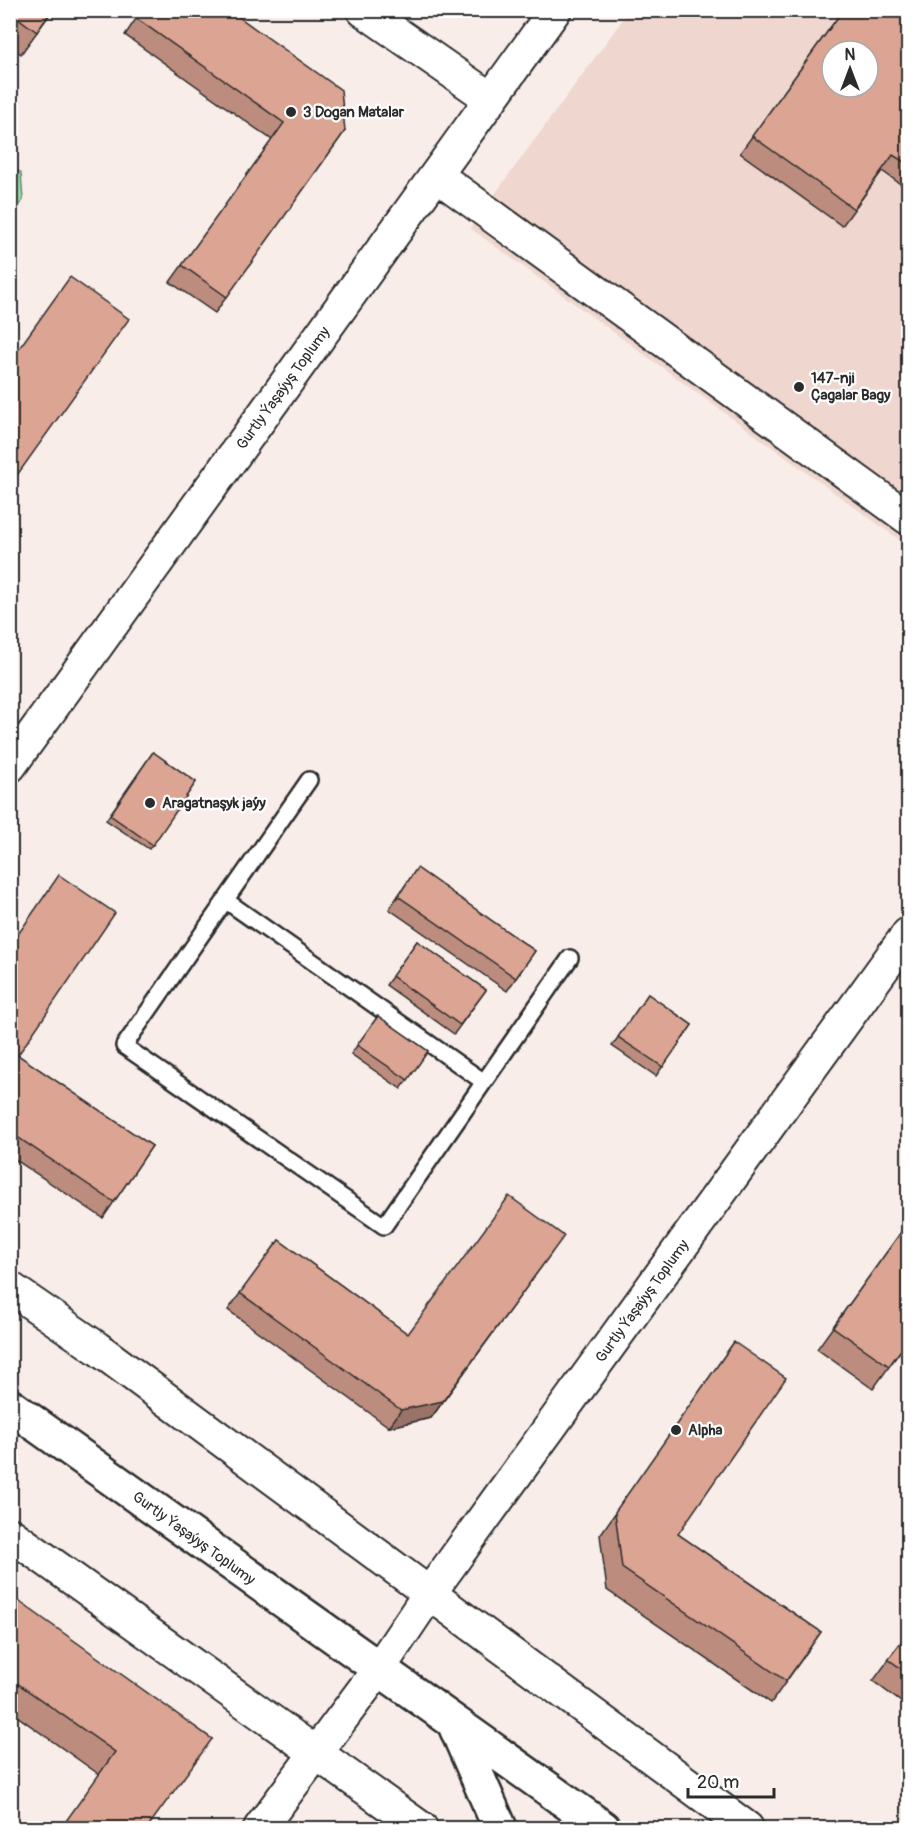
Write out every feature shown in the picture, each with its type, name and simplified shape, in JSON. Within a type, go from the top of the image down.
[{"type":"street","points":[[363,10],[491,99]]},
{"type":"street","name":"Gurtly Ýaşaýyş Toplumy","points":[[10,766],[555,10]]},
{"type":"street","points":[[436,176],[909,518]]},
{"type":"street","name":"Gurtly Ýaşaýyş Toplumy","points":[[378,1670],[429,1594],[909,934]]},
{"type":"street","points":[[10,1288],[97,1348],[747,1828]]},
{"type":"street","name":"Gurtly Ýaşaýyş Toplumy","points":[[10,1406],[603,1828]]},
{"type":"street","points":[[10,1534],[421,1828]]},
{"type":"street","points":[[260,1828],[378,1670]]},
{"type":"street","points":[[454,1723],[500,1828]]},
{"type":"lane","points":[[309,780],[124,1046],[384,1226],[570,958]]},
{"type":"lane","points":[[225,900],[484,1082]]},
{"type":"shaded area","name":"147-nji Çagalar Bagy","points":[[629,11],[908,11],[908,546],[470,228]]},
{"type":"green space","points":[[11,166],[21,173],[23,200],[11,217]]},
{"type":"building","points":[[10,10],[52,10],[37,32]]},
{"type":"building","points":[[142,10],[229,10],[341,90],[345,131],[227,297],[182,265],[284,123],[136,18]]},
{"type":"building","points":[[843,10],[909,10],[909,165],[893,155],[854,209],[752,136],[820,42],[820,99],[880,99],[880,39],[822,39]]},
{"type":"building","points":[[70,277],[129,319],[10,485],[10,361]]},
{"type":"building","name":"Aragatnaşyk jaýy","points":[[153,752],[196,782],[153,845],[110,815]]},
{"type":"building","points":[[417,868],[535,951],[516,978],[398,896]]},
{"type":"building","points":[[59,875],[115,913],[18,1055],[152,1146],[114,1202],[10,1132],[10,946]]},
{"type":"building","points":[[417,941],[486,990],[460,1025],[392,976]]},
{"type":"building","points":[[648,994],[692,1025],[663,1067],[618,1037]]},
{"type":"building","points":[[378,1016],[428,1051],[408,1080],[357,1045]]},
{"type":"building","points":[[509,1196],[564,1236],[443,1401],[401,1410],[240,1293],[279,1240],[408,1334]]},
{"type":"building","points":[[909,1221],[909,1339],[889,1366],[833,1327]]},
{"type":"building","points":[[734,1342],[786,1378],[678,1534],[821,1632],[786,1681],[622,1568],[615,1512]]},
{"type":"building","points":[[13,1597],[212,1739],[147,1828],[61,1828],[115,1752],[10,1678],[10,1600]]},
{"type":"building","points":[[909,1632],[909,1674],[888,1659]]},
{"type":"place","name":"3 Dogan Matalar","points":[[291,112]]},
{"type":"place","name":"147-nji Çagalar Bagy","points":[[799,387]]},
{"type":"place","name":"Aragatnaşyk jaýy","points":[[150,803]]},
{"type":"place","name":"Alpha","points":[[676,1430]]}]
